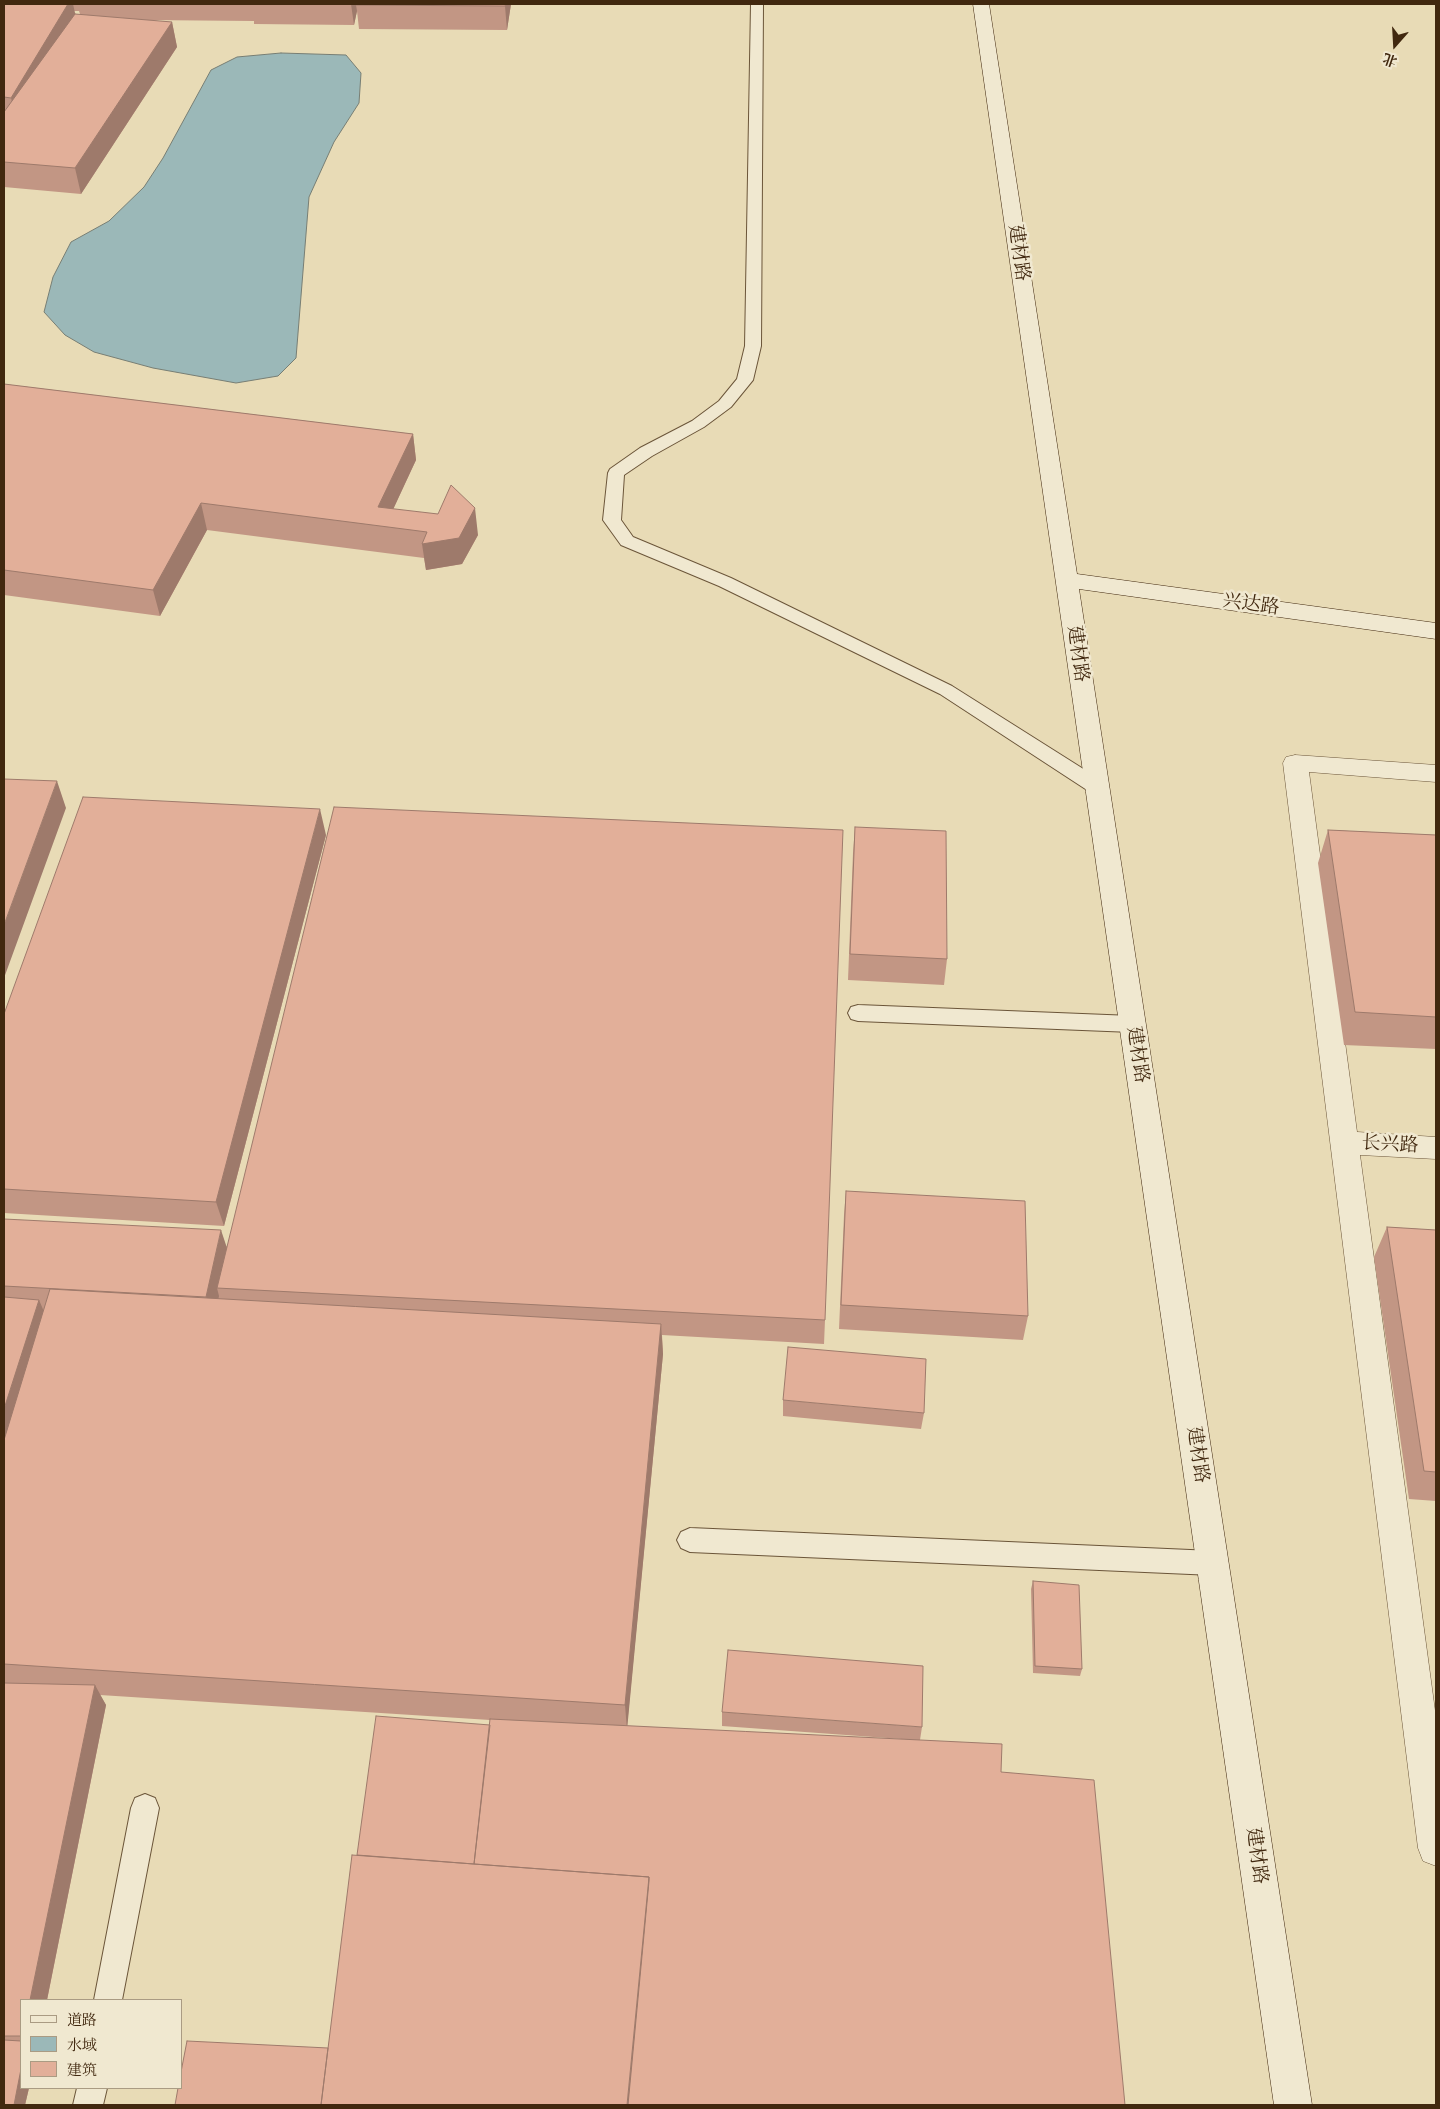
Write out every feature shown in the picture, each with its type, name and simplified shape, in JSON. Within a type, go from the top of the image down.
[{"type":"street","name":"建材路","points":[[981,4],[1293,2105]]},
{"type":"street","name":"兴达路","points":[[1066,580],[1436,631]]},
{"type":"street","points":[[1436,773],[1295,763],[1345,1143],[1424,1663],[1436,1848]]},
{"type":"street","name":"长兴路","points":[[1345,1143],[1436,1148]]},
{"type":"lane","points":[[758,4],[753,346],[745,380],[725,404],[698,424],[646,452],[616,473],[612,520],[627,541],[725,582],[946,690],[1097,787]]},
{"type":"lane","points":[[858,1013],[1132,1024]]},
{"type":"lane","points":[[690,1540],[1213,1563]]},
{"type":"lane","points":[[108,1999],[145,1808]]},
{"type":"lane","points":[[88,2105],[92,2089]]},
{"type":"water","points":[[281,53],[346,55],[361,73],[359,103],[334,142],[309,197],[296,358],[278,376],[236,383],[153,368],[94,352],[65,335],[44,312],[53,277],[71,242],[109,221],[144,187],[163,158],[211,70],[237,57]]},
{"type":"building","points":[[4,4],[68,4],[11,98],[4,97]]},
{"type":"building","points":[[356,4],[506,4],[505,6]]},
{"type":"building","points":[[75,14],[172,22],[75,168],[4,162],[4,112]]},
{"type":"building","points":[[4,384],[413,434],[378,507],[438,514],[451,485],[475,508],[459,538],[422,544],[427,532],[201,503],[153,590],[4,570]]},
{"type":"building","points":[[4,779],[57,781],[4,925]]},
{"type":"building","points":[[83,797],[320,809],[216,1202],[4,1189],[4,1014]]},
{"type":"building","points":[[334,807],[843,830],[825,1320],[217,1288]]},
{"type":"building","points":[[855,827],[946,831],[947,959],[850,954]]},
{"type":"building","points":[[1328,830],[1436,835],[1436,1017],[1355,1012]]},
{"type":"building","points":[[846,1191],[1025,1201],[1028,1316],[841,1305]]},
{"type":"building","points":[[4,1219],[221,1230],[206,1297],[4,1286]]},
{"type":"building","points":[[1387,1227],[1436,1230],[1436,1472],[1424,1471]]},
{"type":"building","points":[[50,1289],[661,1324],[625,1705],[4,1664],[4,1440]]},
{"type":"building","points":[[4,1297],[39,1300],[4,1409]]},
{"type":"building","points":[[788,1347],[926,1359],[924,1413],[783,1400]]},
{"type":"building","points":[[1033,1581],[1079,1585],[1082,1669],[1035,1666]]},
{"type":"building","points":[[728,1650],[923,1666],[922,1727],[722,1712]]},
{"type":"building","points":[[4,1683],[95,1685],[30,1999],[20,1999],[20,2036],[4,2036]]},
{"type":"building","points":[[376,1716],[490,1725],[474,1864],[357,1855]]},
{"type":"building","points":[[490,1719],[1002,1744],[1001,1772],[1094,1780],[1125,2105],[628,2105],[649,1877],[474,1864]]},
{"type":"building","points":[[352,1855],[649,1877],[627,2105],[321,2105]]},
{"type":"building","points":[[4,2040],[20,2041],[20,2074],[14,2105],[4,2105]]},
{"type":"building","points":[[187,2041],[328,2048],[321,2105],[175,2105],[178,2089],[182,2089],[182,2067]]}]
